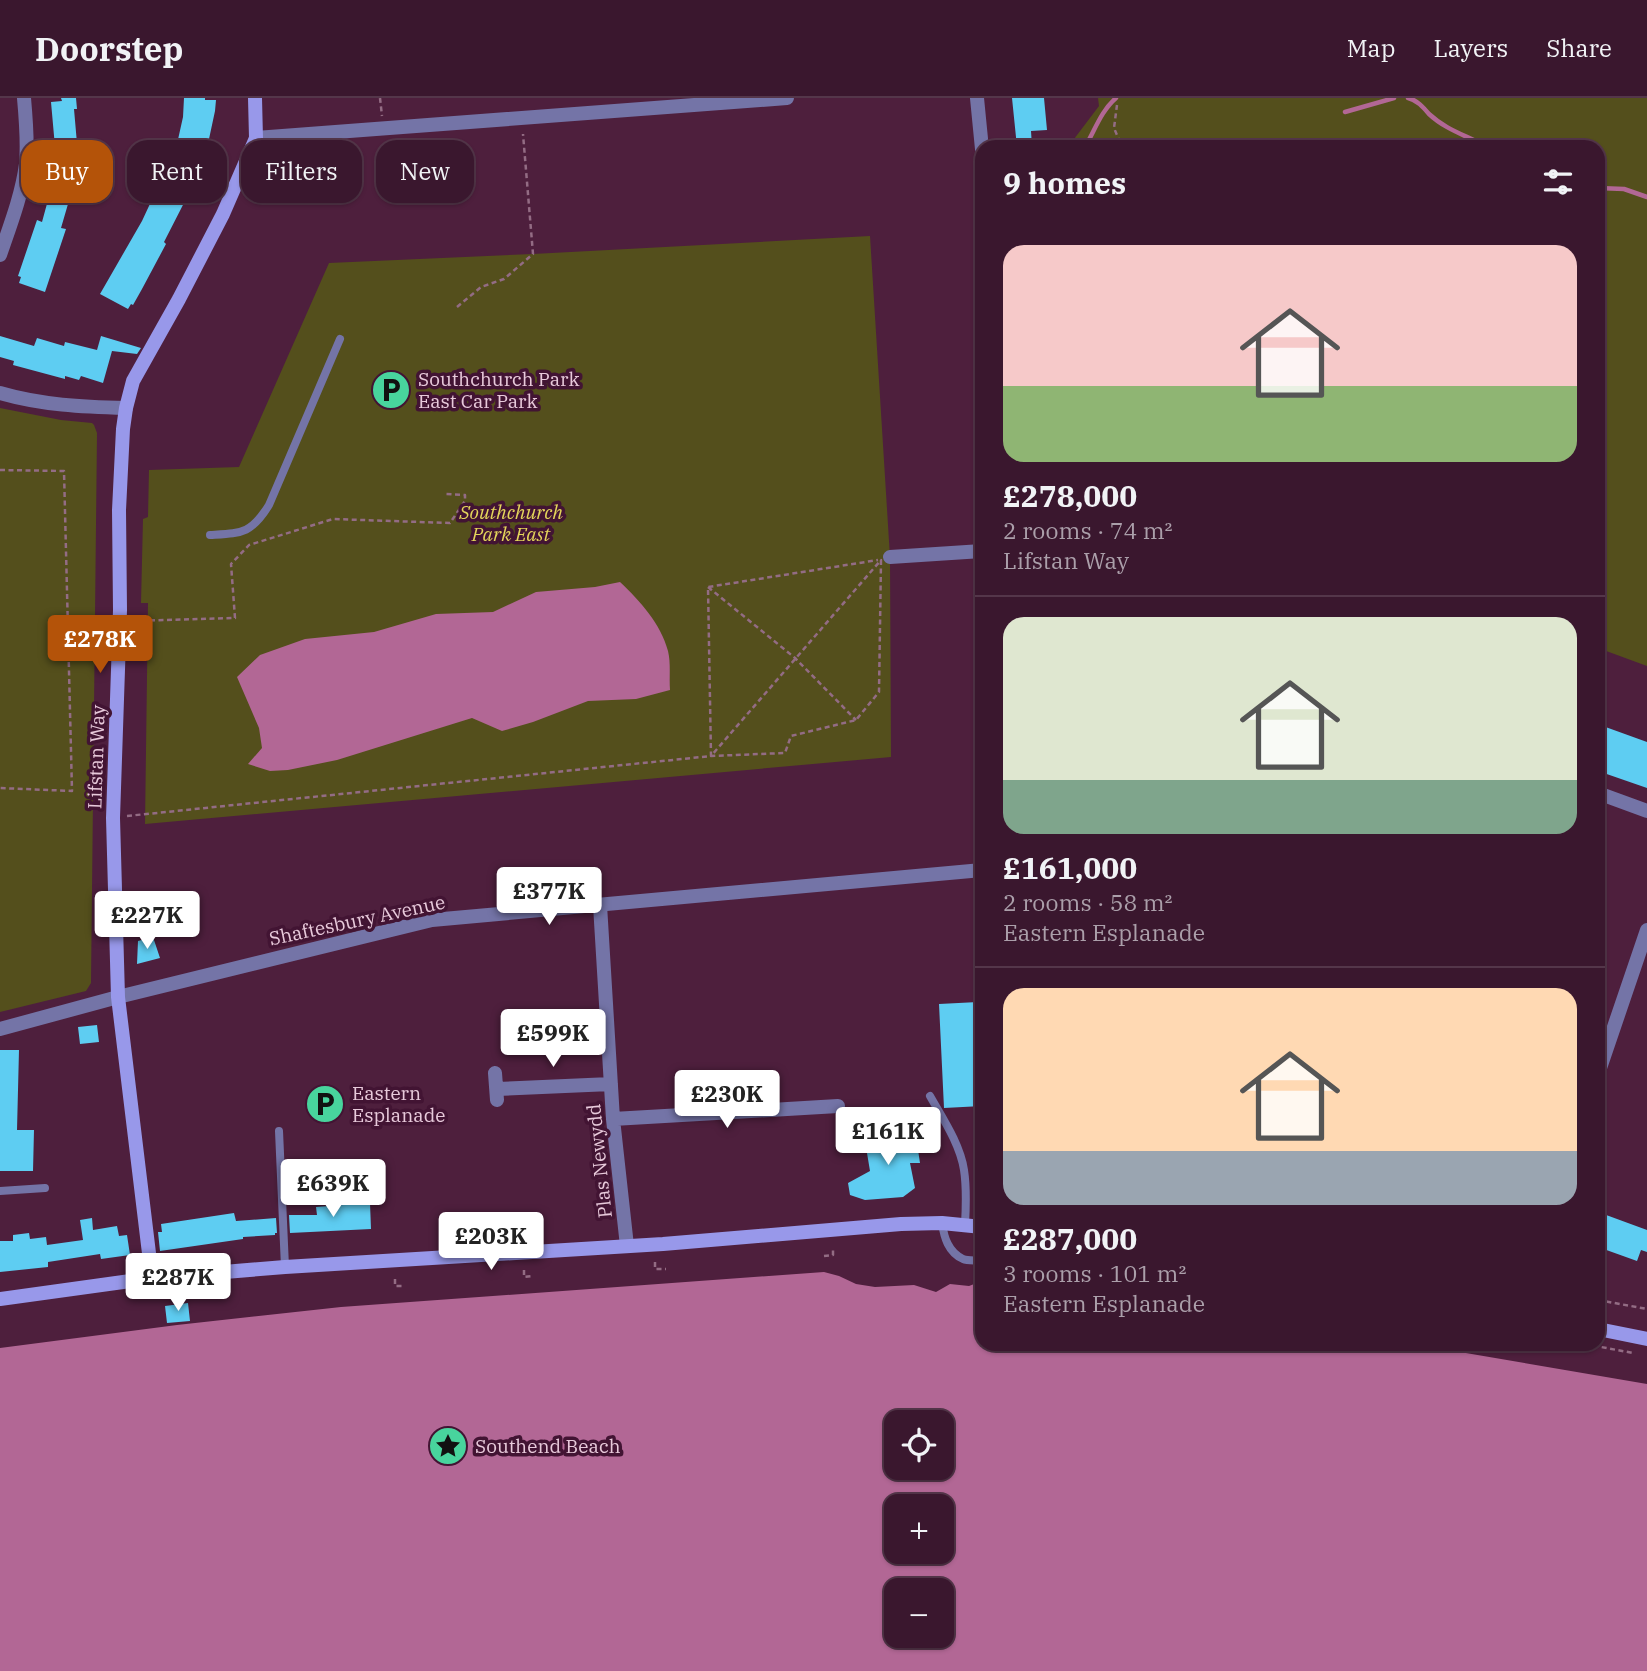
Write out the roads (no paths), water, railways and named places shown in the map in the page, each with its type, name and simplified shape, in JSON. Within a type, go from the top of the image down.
[{"type":"street","points":[[0,254],[26,167],[24,98]]},
{"type":"street","name":"Lifstan Way","points":[[152,1278],[118,997],[113,818],[119,621],[119,510],[126,408],[133,382],[223,214],[256,138],[256,98]]},
{"type":"street","points":[[256,138],[522,119],[629,106],[787,98]]},
{"type":"street","points":[[977,98],[981,140]]},
{"type":"street","points":[[0,393],[39,402],[126,408]]},
{"type":"street","points":[[886,559],[975,552]]},
{"type":"street","points":[[1605,796],[1647,811]]},
{"type":"street","name":"Shaftesbury Avenue","points":[[0,1029],[118,997],[432,920],[975,871]]},
{"type":"street","name":"Plas Newydd","points":[[600,905],[613,1119],[627,1246]]},
{"type":"street","points":[[1605,1053],[1647,930]]},
{"type":"street","points":[[495,1073],[497,1094],[611,1084]]},
{"type":"street","points":[[613,1119],[838,1106]]},
{"type":"street","points":[[0,1299],[152,1278],[285,1267],[627,1246],[856,1226],[942,1223],[975,1226]]},
{"type":"street","points":[[1605,1330],[1647,1339]]},
{"type":"lane","points":[[210,535],[238,533],[249,529],[263,515],[340,339]]},
{"type":"lane","points":[[930,1096],[949,1130],[964,1169],[965,1225]]},
{"type":"lane","points":[[279,1131],[285,1267]]},
{"type":"lane","points":[[0,1191],[45,1188]]},
{"type":"lane","points":[[942,1223],[948,1245],[965,1259],[975,1260]]},
{"type":"waterway","points":[[1089,140],[1102,115],[1116,98]]},
{"type":"waterway","points":[[1345,112],[1394,98]]},
{"type":"waterway","points":[[1408,98],[1417,102],[1443,124],[1474,140]]},
{"type":"waterway","points":[[1605,188],[1624,189],[1647,197]]},
{"type":"place","name":"Southchurch Park East Car Park","points":[[391,390]]},
{"type":"place","name":"Eastern Esplanade","points":[[325,1104]]},
{"type":"place","name":"Southend Beach","points":[[448,1446]]},
{"type":"park label","name":"Southchurch Park East","points":[[511,523]]}]
